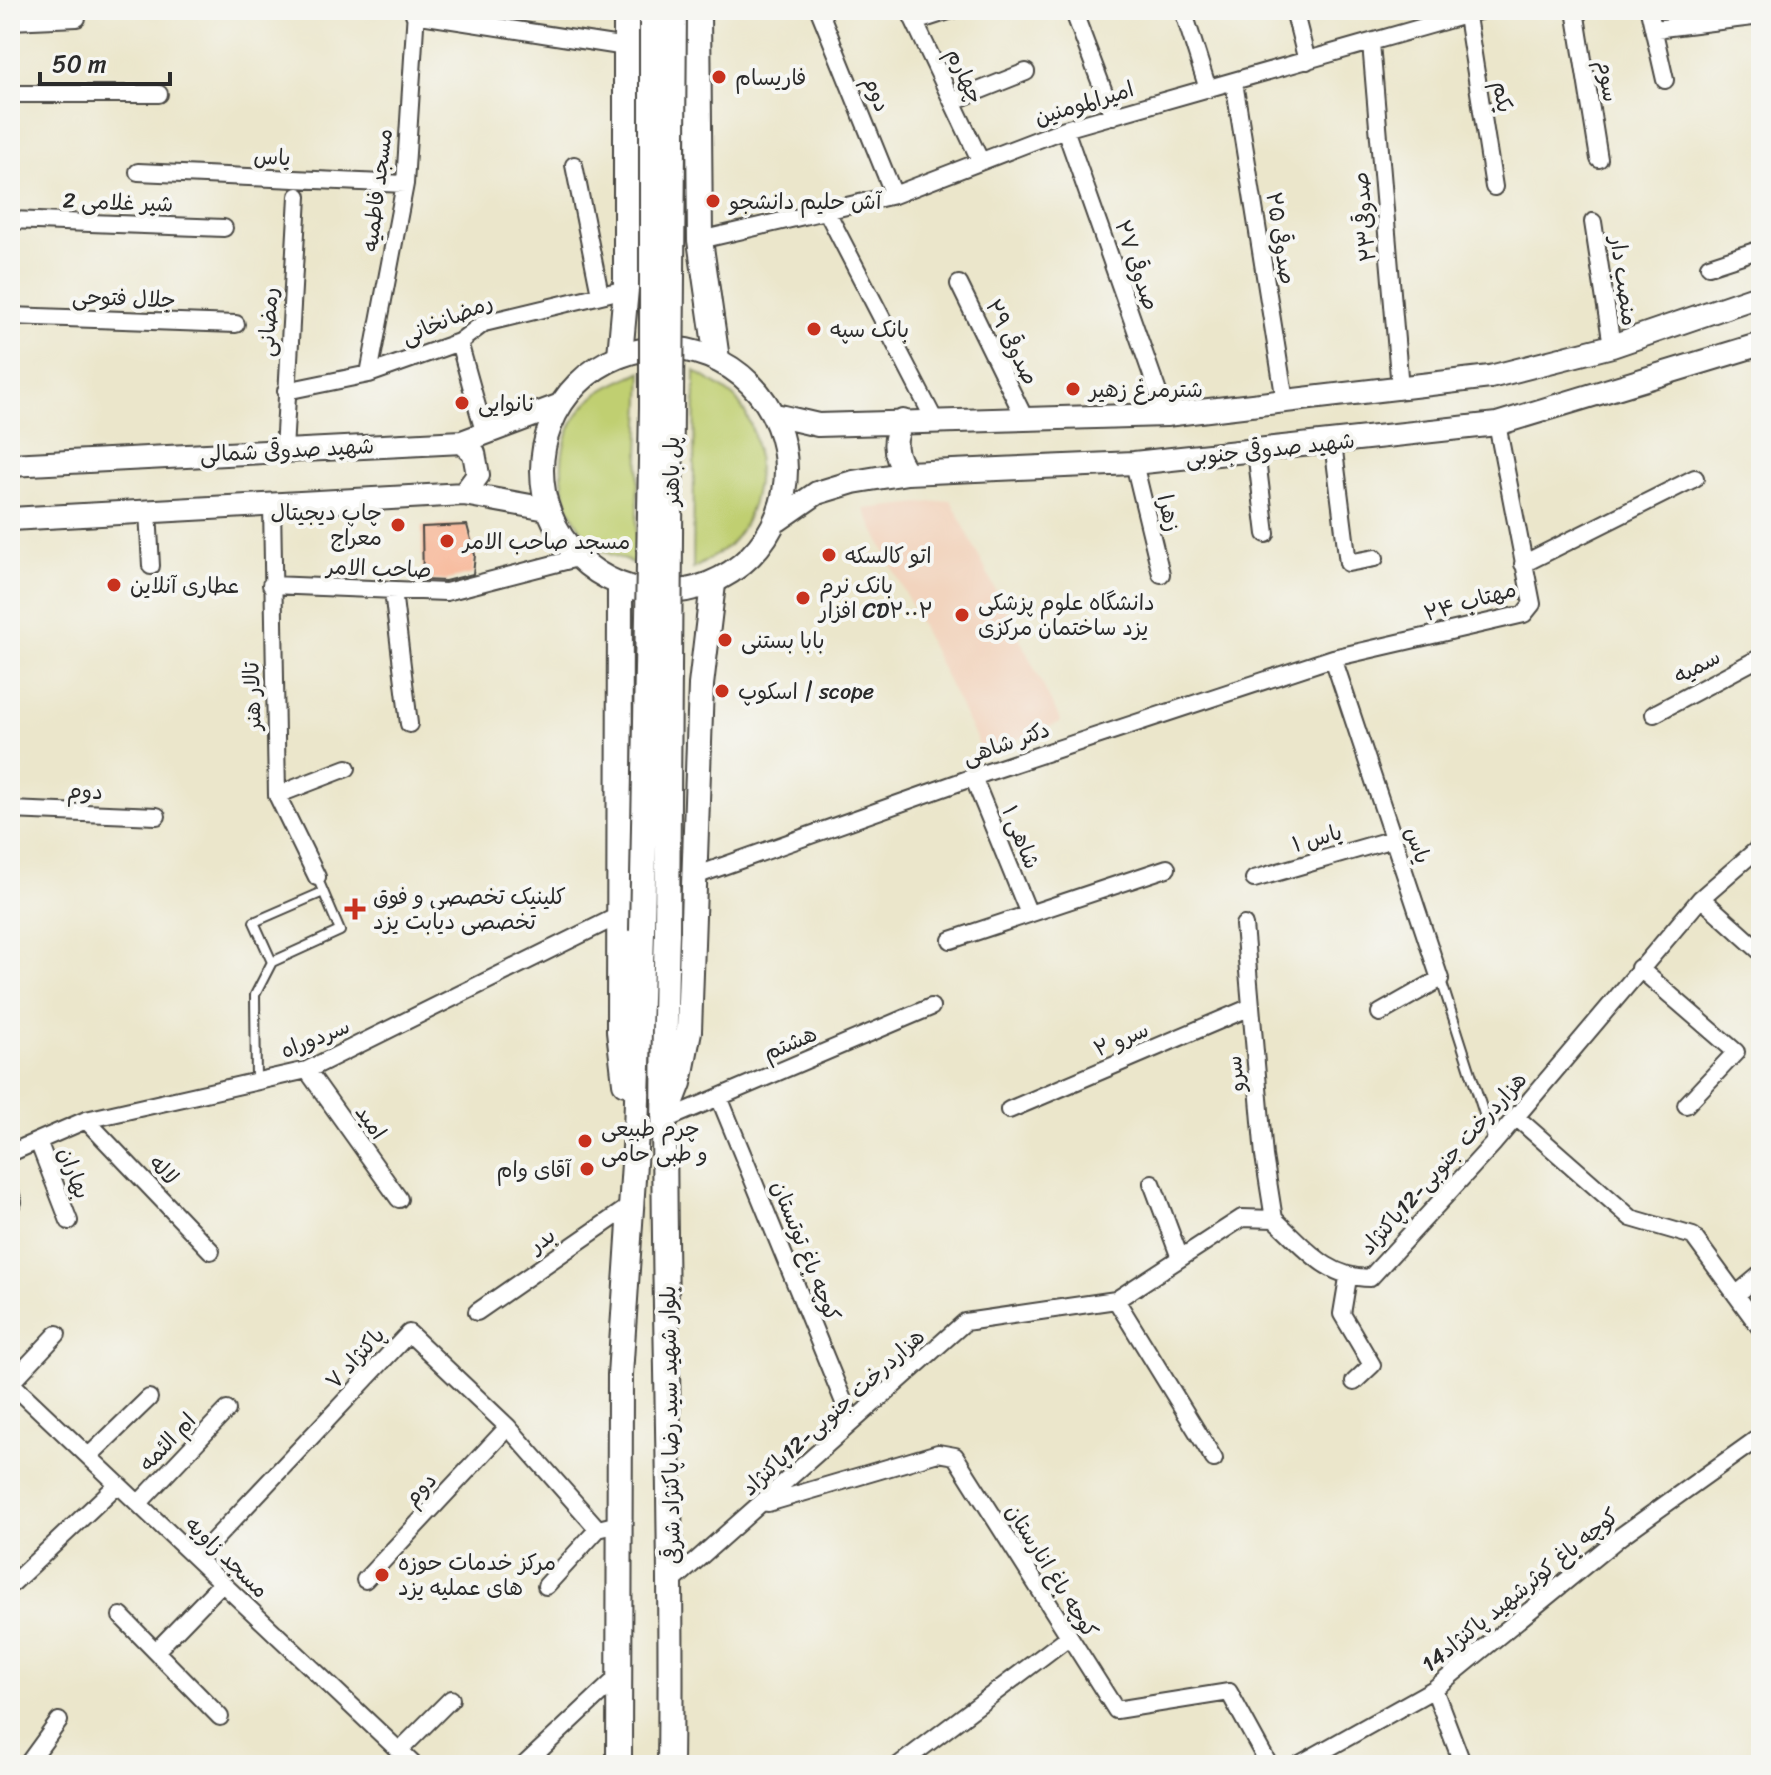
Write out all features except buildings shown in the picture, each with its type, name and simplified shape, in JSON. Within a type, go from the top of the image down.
[{"type":"main road","points":[[620,355],[626,289],[626,10]]},
{"type":"main road","name":"پل باهنر","points":[[637,1087],[652,407],[652,10]]},
{"type":"main road","name":"پل باهنر","points":[[662,1085],[667,932],[674,10]]},
{"type":"main road","points":[[698,10],[700,240],[717,359]]},
{"type":"main road","points":[[626,289],[707,291]]},
{"type":"main road","name":"شهید صدوقی جنوبی","points":[[775,415],[818,425],[1166,415],[1400,388],[1490,377],[1612,346],[1761,295]]},
{"type":"main road","name":"شهید صدوقی جنوبی","points":[[778,520],[817,493],[853,482],[907,473],[1134,463],[1497,424],[1761,344]]},
{"type":"main road","points":[[669,347],[717,359],[751,382],[775,415],[788,467],[778,520],[752,558],[713,584],[667,594],[620,586],[577,558],[547,509],[541,456],[558,406],[585,376],[620,355],[669,347]]},
{"type":"main road","name":"شهید صدوقی شمالی","points":[[10,465],[462,442],[558,406]]},
{"type":"main road","points":[[903,421],[896,435],[895,450],[907,473]]},
{"type":"main road","points":[[462,442],[474,453],[478,475],[464,494]]},
{"type":"main road","points":[[10,519],[464,494],[547,509]]},
{"type":"main road","points":[[665,1120],[679,1083],[689,1031],[701,685],[713,584]]},
{"type":"main road","points":[[620,586],[619,1031],[624,1076],[636,1133]]},
{"type":"main road","points":[[621,680],[701,685]]},
{"type":"main road","name":"بلوار شهید سید رضا پاکنژاد شرقی","points":[[662,1085],[672,1582],[670,1765]]},
{"type":"main road","name":"بلوار شهید سید رضا پاکنژاد شرقی","points":[[619,1765],[619,1676],[608,1526],[633,1204],[637,1087]]},
{"type":"street","name":"دوم","points":[[819,10],[894,195]]},
{"type":"street","points":[[912,16],[952,10]]},
{"type":"street","points":[[1073,10],[1113,116]]},
{"type":"street","points":[[1183,10],[1208,89]]},
{"type":"street","points":[[1294,10],[1307,61]]},
{"type":"street","name":"سوم","points":[[1575,10],[1599,159]]},
{"type":"street","points":[[1649,10],[1665,80]]},
{"type":"street","name":"امیرالمومنین","points":[[700,240],[894,195],[1065,129],[1371,43],[1472,11]]},
{"type":"street","name":"یکم","points":[[1472,11],[1494,187]]},
{"type":"street","points":[[415,12],[626,47]]},
{"type":"street","name":"مسجد فاطمیه","points":[[369,374],[405,184],[415,12]]},
{"type":"street","name":"چهارم","points":[[912,16],[980,160]]},
{"type":"street","points":[[1654,29],[1761,16]]},
{"type":"street","points":[[10,21],[77,18]]},
{"type":"street","name":"صدوقی۲۳","points":[[1371,43],[1400,388]]},
{"type":"street","points":[[953,101],[1026,72]]},
{"type":"street","name":"صدوقی ۲۵","points":[[1234,82],[1285,401]]},
{"type":"street","points":[[10,94],[159,94]]},
{"type":"street","name":"صدوقی ۲۷","points":[[1065,129],[1166,415]]},
{"type":"street","points":[[574,165],[600,294]]},
{"type":"street","name":"یاس","points":[[138,172],[405,184]]},
{"type":"street","name":"رمضانی","points":[[284,451],[298,196]]},
{"type":"street","points":[[827,212],[935,421]]},
{"type":"street","name":"شیر غلامی 2","points":[[10,220],[224,228]]},
{"type":"street","name":"منصب دار","points":[[1593,222],[1612,346]]},
{"type":"street","points":[[1709,266],[1761,249]]},
{"type":"street","name":"صدوقی ۲۹","points":[[959,284],[1025,419]]},
{"type":"street","name":"رمضانخانی","points":[[286,391],[369,374],[459,342],[484,323],[626,289]]},
{"type":"street","name":"جلال فتوحی","points":[[10,316],[236,324]]},
{"type":"street","points":[[459,342],[485,435]]},
{"type":"street","name":"مهتاب ۲۴","points":[[1333,658],[1524,614],[1532,604],[1497,424]]},
{"type":"street","points":[[1333,443],[1348,563],[1375,558]]},
{"type":"street","points":[[1256,451],[1266,534]]},
{"type":"street","name":"زهرا","points":[[1134,463],[1161,574]]},
{"type":"street","points":[[1523,564],[1695,478]]},
{"type":"street","name":"تالار هنر","points":[[272,505],[277,795],[320,885]]},
{"type":"street","points":[[148,511],[151,566]]},
{"type":"street","name":"صاحب الامر","points":[[271,585],[446,592],[577,558]]},
{"type":"street","points":[[393,591],[409,724]]},
{"type":"street","name":"سمیه","points":[[1654,714],[1761,657]]},
{"type":"street","name":"یاس","points":[[1333,658],[1440,979]]},
{"type":"street","name":"دکتر شاهی","points":[[695,876],[973,777],[1333,658]]},
{"type":"street","points":[[277,795],[347,768]]},
{"type":"street","name":"شاهی ۱","points":[[973,777],[1029,914]]},
{"type":"street","name":"دوم","points":[[10,810],[157,816]]},
{"type":"street","name":"یاس ۱","points":[[1254,879],[1393,839]]},
{"type":"street","name":"هزاردرخت جنوبی-12پاکنژاد","points":[[672,1582],[763,1505],[965,1322],[1116,1300],[1242,1218],[1274,1219],[1332,1272],[1348,1278],[1370,1278],[1493,1144],[1701,898],[1761,846]]},
{"type":"street","points":[[951,940],[1167,868]]},
{"type":"street","points":[[1701,898],[1761,952]]},
{"type":"street","name":"سردوراه","points":[[10,1153],[86,1120],[307,1070],[620,915]]},
{"type":"street","name":"سرو","points":[[1244,925],[1264,1156],[1274,1219]]},
{"type":"street","points":[[1639,968],[1736,1052],[1686,1105]]},
{"type":"street","points":[[1380,1013],[1440,979]]},
{"type":"street","name":"هشتم","points":[[665,1120],[931,1007]]},
{"type":"street","name":"سرو ۲","points":[[1009,1110],[1251,1007]]},
{"type":"street","name":"امید","points":[[307,1070],[399,1199]]},
{"type":"street","name":"کوچه باغ توتستان","points":[[719,1097],[852,1422]]},
{"type":"street","points":[[1516,1117],[1631,1218],[1693,1236],[1761,1329]]},
{"type":"street","name":"لاله","points":[[86,1120],[211,1251]]},
{"type":"street","name":"بهاران","points":[[38,1141],[69,1221]]},
{"type":"street","points":[[1152,1183],[1180,1258]]},
{"type":"street","name":"بدر","points":[[477,1312],[633,1204]]},
{"type":"street","points":[[1736,1295],[1761,1274]]},
{"type":"street","points":[[1348,1278],[1342,1314],[1371,1361],[1370,1369],[1354,1382]]},
{"type":"street","points":[[1116,1300],[1214,1459]]},
{"type":"street","name":"پاکنژاد ۷","points":[[197,1558],[409,1333],[608,1526]]},
{"type":"street","points":[[10,1383],[57,1334]]},
{"type":"street","name":"مسجد زاویه","points":[[10,1383],[414,1765]]},
{"type":"street","points":[[89,1456],[149,1398]]},
{"type":"street","name":"ام الئمه","points":[[139,1503],[227,1410]]},
{"type":"street","name":"دوم","points":[[365,1580],[508,1427]]},
{"type":"street","name":"کوچه باغ کوثرشهید پاکنژاد14","points":[[1298,1765],[1434,1689],[1621,1536],[1761,1436]]},
{"type":"street","name":"کوچه باغ انارستان","points":[[763,1505],[938,1453],[955,1456],[1067,1638],[1116,1710],[1229,1692],[1266,1764]]},
{"type":"street","points":[[13,1583],[118,1484]]},
{"type":"street","points":[[546,1586],[608,1526]]},
{"type":"street","points":[[157,1650],[222,1583]]},
{"type":"street","points":[[121,1616],[220,1717]]},
{"type":"street","points":[[899,1765],[1067,1638]]},
{"type":"street","points":[[524,1765],[619,1676]]},
{"type":"street","points":[[1434,1689],[1463,1765]]},
{"type":"street","points":[[399,1751],[451,1699]]},
{"type":"street","points":[[27,1765],[59,1721]]},
{"type":"lane","points":[[256,1081],[255,995],[272,962],[340,931],[320,885],[254,922],[272,962]]},
{"type":"lane","points":[[1440,979],[1493,1144]]},
{"type":"shaded area","name":"دانشگاه علوم پزشکی یزد ساختمان مرکزی","points":[[951,500],[1061,722],[983,753],[864,509]]},
{"type":"green space","points":[[642,371],[635,564],[595,546],[578,525],[563,486],[562,466],[564,446],[582,409],[602,390]]},
{"type":"green space","points":[[695,371],[732,395],[746,415],[753,433],[758,474],[755,494],[741,530],[729,545],[693,569]]},
{"type":"place","name":"فاریسام","points":[[719,77]]},
{"type":"place","name":"آش حلیم دانشجو","points":[[713,201]]},
{"type":"place","name":"بانک سپه","points":[[814,329]]},
{"type":"place","name":"شترمرغ زهیر","points":[[1073,389]]},
{"type":"place","name":"نانوایی","points":[[462,403]]},
{"type":"place","name":"چاپ دیجیتال معراج","points":[[398,525]]},
{"type":"place","name":"مسجد صاحب الامر","points":[[447,541]]},
{"type":"place","name":"اتو کالسکه","points":[[829,555]]},
{"type":"place","name":"عطاری آنلاین","points":[[114,585]]},
{"type":"place","name":"بانک نرم افزار CD۲۰۰۲","points":[[803,598]]},
{"type":"place","name":"دانشگاه علوم پزشکی یزد ساختمان مرکزی","points":[[962,615]]},
{"type":"place","name":"بابا بستنی","points":[[725,640]]},
{"type":"place","name":"اسکوپ | scope","points":[[722,691]]},
{"type":"place","name":"کلینیک تخصصی و فوق تخصصی دیابت یزد","points":[[355,909]]},
{"type":"place","name":"چرم طبیعی و طبی حامی","points":[[585,1141]]},
{"type":"place","name":"آقای وام","points":[[587,1169]]},
{"type":"place","name":"مرکز خدمات حوزه های عملیه یزد","points":[[382,1575]]}]
